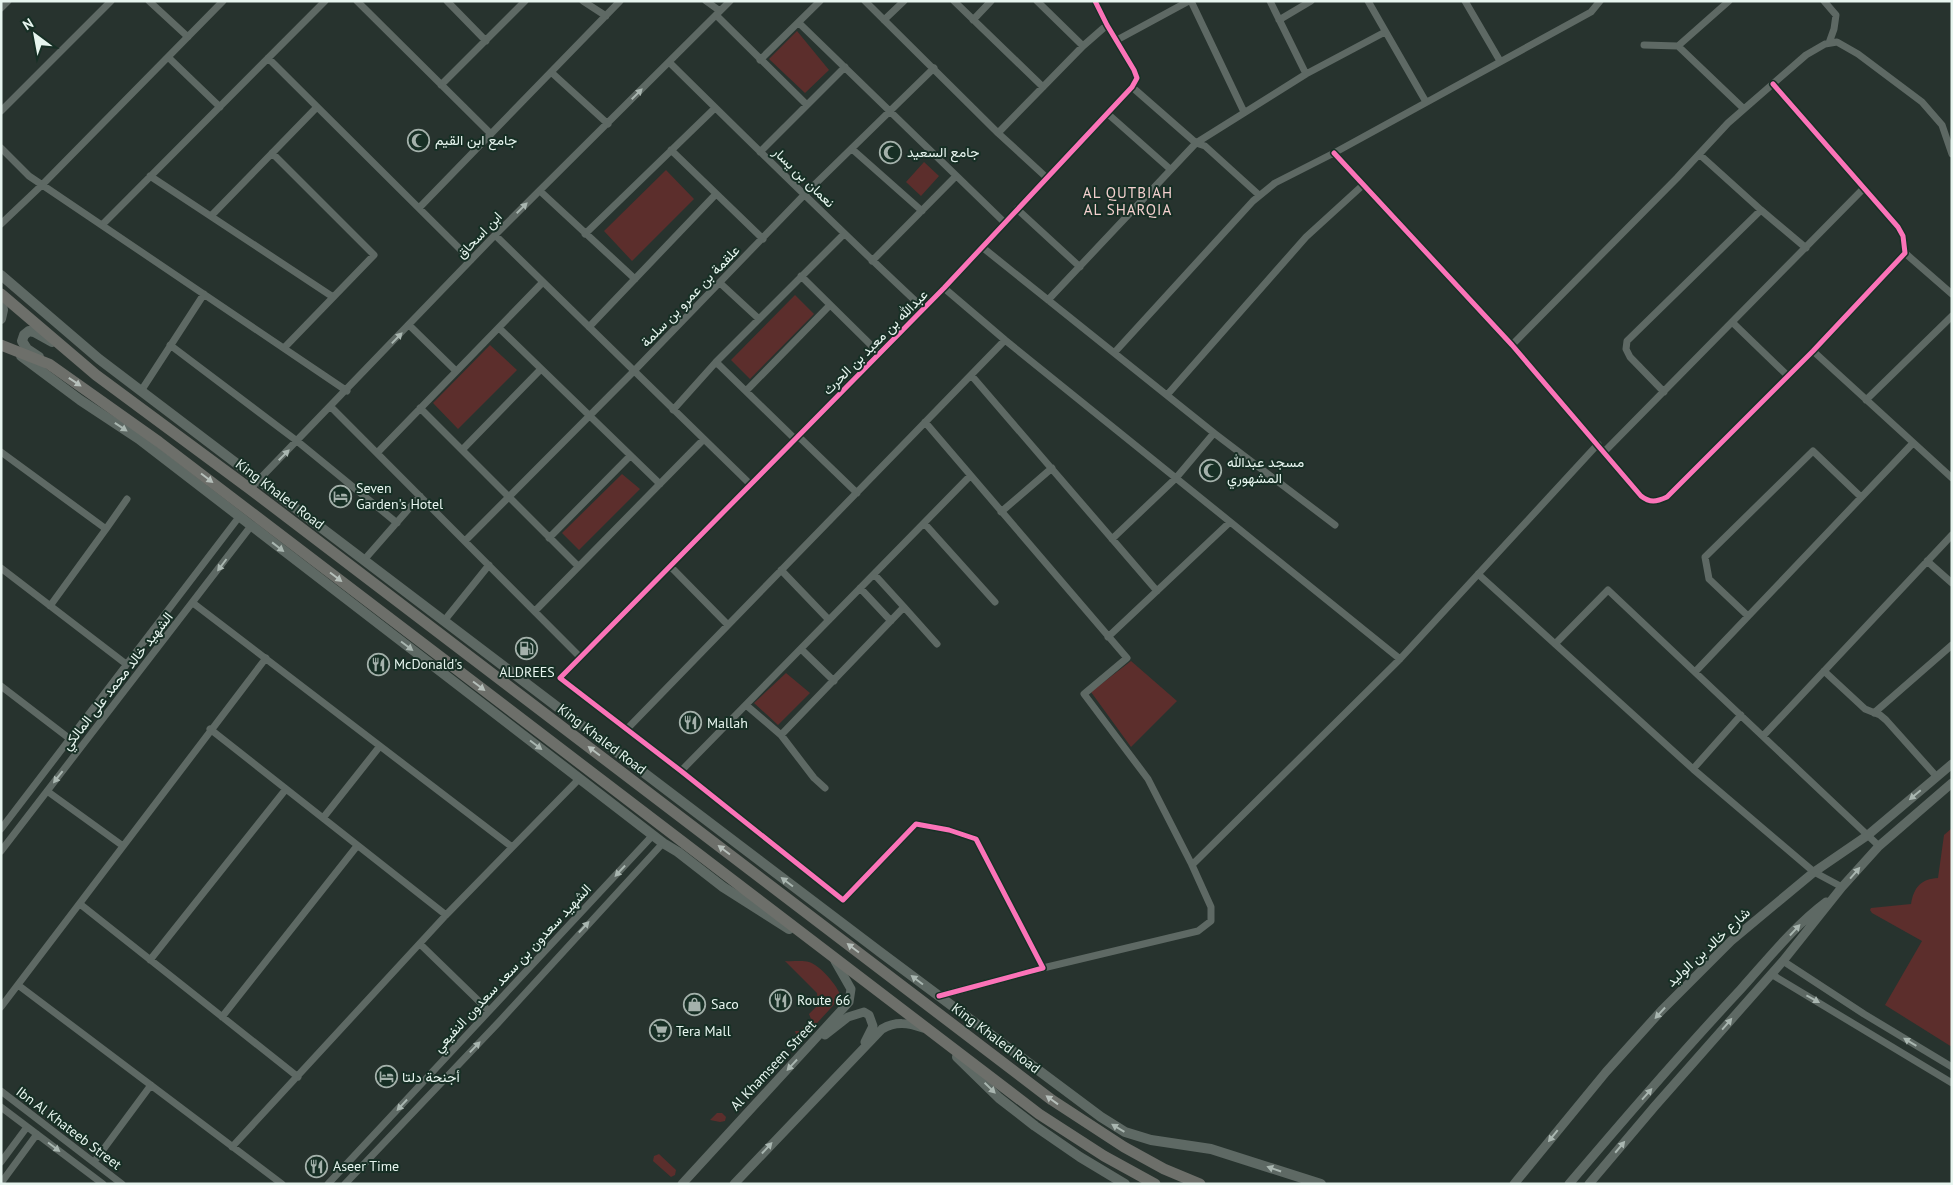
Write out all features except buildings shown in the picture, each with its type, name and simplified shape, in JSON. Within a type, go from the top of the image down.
[{"type":"main road","points":[[1,275],[78,341],[141,391],[1101,1118],[1125,1132],[1151,1140],[1211,1149],[1321,1184]]},
{"type":"main road","name":"King Khaled Road","points":[[1,294],[96,375],[250,489],[1052,1100],[1124,1148],[1200,1184]]},
{"type":"main road","points":[[1,299],[3,310],[1,319]]},
{"type":"main road","points":[[66,350],[34,332],[29,331],[24,335],[22,341],[27,349],[159,442],[1039,1114],[1104,1156],[1155,1184]]},
{"type":"main road","points":[[6,346],[49,364]]},
{"type":"main road","points":[[6,346],[80,400],[138,439],[663,843],[678,852],[723,887],[832,956]]},
{"type":"main road","points":[[930,1030],[999,1098],[1080,1157],[1125,1184]]},
{"type":"street","points":[[1,8],[8,1]]},
{"type":"street","points":[[1,111],[111,1]]},
{"type":"street","points":[[149,1],[188,37]]},
{"type":"street","points":[[1,224],[42,185],[223,1]]},
{"type":"street","points":[[102,225],[325,1]]},
{"type":"street","points":[[356,1],[491,134]]},
{"type":"street","points":[[447,1],[486,41]]},
{"type":"street","points":[[441,85],[525,1]]},
{"type":"street","points":[[583,1],[606,16]]},
{"type":"street","points":[[419,208],[620,1]]},
{"type":"street","points":[[706,1],[760,60],[806,105]]},
{"type":"street","name":"ابن اسحاق","points":[[250,489],[495,235],[730,1]]},
{"type":"street","points":[[760,60],[820,1]]},
{"type":"street","points":[[865,1],[998,133],[1047,178]]},
{"type":"street","points":[[884,20],[904,1]]},
{"type":"street","points":[[954,1],[1043,87]]},
{"type":"street","points":[[973,20],[991,1]]},
{"type":"street","points":[[1037,1],[1083,46]]},
{"type":"street","points":[[1095,1],[1134,70],[1136,78],[1132,87],[1196,143],[1205,146],[1259,196]]},
{"type":"street","points":[[1117,40],[1190,1],[1244,112]]},
{"type":"street","points":[[1270,1],[1306,74]]},
{"type":"street","points":[[1279,20],[1311,1]]},
{"type":"street","points":[[1368,1],[1426,102]]},
{"type":"street","points":[[1465,1],[1500,62]]},
{"type":"street","points":[[1114,353],[1259,196],[1275,183],[1334,153],[1591,12],[1600,1]]},
{"type":"street","points":[[1678,46],[1729,1]]},
{"type":"street","points":[[1824,1],[1836,15],[1829,43]]},
{"type":"street","points":[[799,23],[1005,223]]},
{"type":"street","points":[[998,133],[1083,46],[1107,25]]},
{"type":"street","points":[[1048,300],[1196,143],[1306,74],[1385,32]]},
{"type":"street","points":[[1512,345],[1728,123],[1806,55],[1829,43],[1837,42],[1858,54],[1922,102],[1942,125],[1952,154]]},
{"type":"street","points":[[1644,44],[1678,46],[1744,109]]},
{"type":"street","points":[[168,57],[220,107]]},
{"type":"street","points":[[268,58],[472,260]]},
{"type":"street","name":"نعمان بن يسار","points":[[669,62],[844,234],[923,308]]},
{"type":"street","points":[[760,152],[844,67]]},
{"type":"street","name":"علقمة بن عمرو بن سلمة","points":[[465,541],[720,284],[805,194],[934,68]]},
{"type":"street","points":[[551,72],[608,124]]},
{"type":"street","points":[[1773,84],[1898,227],[1903,236],[1905,253],[1952,294]]},
{"type":"street","name":"عبدالله بن معبد بن الحرث","points":[[627,729],[560,678],[944,288],[1132,87]]},
{"type":"street","points":[[211,216],[317,107]]},
{"type":"street","points":[[585,234],[715,108]]},
{"type":"street","points":[[1108,114],[1170,169]]},
{"type":"street","points":[[1,148],[29,176],[346,391]]},
{"type":"street","points":[[852,149],[922,211]]},
{"type":"street","points":[[671,150],[763,239]]},
{"type":"street","points":[[272,153],[374,255],[284,348]]},
{"type":"street","points":[[1334,153],[1512,345],[1598,444],[1640,496],[1649,501],[1658,501],[1667,497],[1813,351],[1905,253]]},
{"type":"street","points":[[1699,154],[1806,248]]},
{"type":"street","points":[[150,176],[333,297]]},
{"type":"street","points":[[872,261],[956,176]]},
{"type":"street","points":[[1167,396],[1306,237],[1363,185]]},
{"type":"street","points":[[1604,452],[1864,188]]},
{"type":"street","points":[[540,191],[635,279]]},
{"type":"street","points":[[589,327],[716,194]]},
{"type":"street","points":[[1018,210],[1080,267]]},
{"type":"street","points":[[1664,392],[1630,358],[1626,349],[1627,341],[1761,210]]},
{"type":"street","points":[[673,410],[716,362],[844,234]]},
{"type":"street","points":[[495,235],[750,484]]},
{"type":"street","points":[[982,247],[1214,434],[1335,525]]},
{"type":"street","points":[[801,276],[879,354]]},
{"type":"street","points":[[377,452],[543,282]]},
{"type":"street","points":[[720,284],[759,319]]},
{"type":"street","points":[[944,288],[1005,340],[1400,659]]},
{"type":"street","points":[[141,391],[204,294]]},
{"type":"street","points":[[746,391],[830,305]]},
{"type":"street","points":[[1866,400],[1952,316]]},
{"type":"street","points":[[1732,322],[1788,376]]},
{"type":"street","points":[[409,325],[456,371]]},
{"type":"street","points":[[499,328],[660,484]]},
{"type":"street","points":[[1005,340],[627,729],[843,900],[916,824],[949,830],[976,839],[1043,968]]},
{"type":"street","points":[[170,345],[297,441],[397,523]]},
{"type":"street","points":[[1813,351],[1952,478]]},
{"type":"street","points":[[716,362],[857,493]]},
{"type":"street","points":[[462,450],[541,369]]},
{"type":"street","points":[[971,375],[1157,590]]},
{"type":"street","points":[[331,406],[580,657]]},
{"type":"street","points":[[420,408],[578,566]]},
{"type":"street","points":[[925,422],[1127,658],[1084,694],[1148,779],[1192,865],[1211,907],[1210,921],[1198,931],[1043,968],[938,996]]},
{"type":"street","points":[[1112,539],[1176,478],[1214,434]]},
{"type":"street","points":[[535,611],[703,440]]},
{"type":"street","points":[[1695,672],[1913,443]]},
{"type":"street","points":[[1192,865],[1400,659],[1598,444]]},
{"type":"street","points":[[1748,616],[1709,579],[1705,558],[1813,451],[1861,497]]},
{"type":"street","points":[[1,452],[106,529]]},
{"type":"street","points":[[549,538],[630,456]]},
{"type":"street","points":[[1001,512],[1052,468]]},
{"type":"street","points":[[681,771],[970,476]]},
{"type":"street","points":[[364,560],[420,496]]},
{"type":"street","points":[[50,606],[128,500]]},
{"type":"street","name":"الشهيد خالد محمد على المالكي","points":[[1,828],[239,517]]},
{"type":"street","points":[[1108,637],[1230,522]]},
{"type":"street","points":[[924,523],[994,602]]},
{"type":"street","name":"الشهيد خالد محمد على المالكي","points":[[1,851],[251,526]]},
{"type":"street","points":[[1763,736],[1952,534]]},
{"type":"street","points":[[1927,561],[1952,583]]},
{"type":"street","points":[[444,621],[489,565]]},
{"type":"street","points":[[670,566],[728,625]]},
{"type":"street","points":[[1,568],[126,664]]},
{"type":"street","points":[[781,570],[829,620]]},
{"type":"street","points":[[874,574],[937,644]]},
{"type":"street","points":[[1478,574],[1693,769],[1814,872],[1840,890]]},
{"type":"street","points":[[860,588],[892,621]]},
{"type":"street","points":[[1555,644],[1608,590],[1879,846]]},
{"type":"street","points":[[193,603],[512,847]]},
{"type":"street","points":[[781,735],[904,607]]},
{"type":"street","points":[[1874,713],[1952,645]]},
{"type":"street","points":[[801,649],[834,681]]},
{"type":"street","points":[[1,1007],[210,729],[266,658]]},
{"type":"street","points":[[1824,671],[1865,709],[1880,715],[1886,720],[1936,776]]},
{"type":"street","points":[[1,686],[70,739]]},
{"type":"street","points":[[746,705],[781,735],[814,778],[825,788]]},
{"type":"street","points":[[1693,769],[1741,715]]},
{"type":"street","points":[[210,729],[446,915]]},
{"type":"street","points":[[323,818],[380,746]]},
{"type":"street","name":"شارع خالد بن الوليد","points":[[1514,1184],[1606,1072],[1661,1012],[1731,941],[1814,872],[1868,835],[1952,764]]},
{"type":"street","points":[[232,1147],[446,915],[580,778]]},
{"type":"street","points":[[1589,1184],[1783,961],[1840,890],[1879,846],[1952,783]]},
{"type":"street","points":[[150,960],[286,789]]},
{"type":"street","points":[[47,791],[123,846]]},
{"type":"street","name":"الشهيد سعدون بن سعد سعدون النفيعي","points":[[328,1184],[653,835]]},
{"type":"street","name":"الشهيد سعدون بن سعد سعدون النفيعي","points":[[345,1184],[498,1023],[663,843]]},
{"type":"street","points":[[222,1017],[357,846]]},
{"type":"street","points":[[1569,1184],[1628,1115],[1762,966],[1810,914],[1840,890]]},
{"type":"street","points":[[80,904],[298,1077]]},
{"type":"street","points":[[420,944],[489,1011]]},
{"type":"street","name":"Al Khamseen Street","points":[[682,1184],[849,1002],[852,989],[832,956]]},
{"type":"street","points":[[1783,961],[1864,1014],[1952,1067]]},
{"type":"street","points":[[1771,974],[1952,1083]]},
{"type":"street","points":[[18,984],[282,1184]]},
{"type":"street","points":[[810,1046],[848,1017],[864,1012],[869,1014],[873,1026],[859,1053]]},
{"type":"street","points":[[734,1184],[859,1053],[888,1026],[910,1024],[930,1030]]},
{"type":"street","points":[[94,1162],[151,1086]]},
{"type":"street","name":"Ibn Al Khateeb Street","points":[[1,1091],[122,1184]]},
{"type":"street","name":"Ibn Al Khateeb Street","points":[[1,1107],[103,1184]]},
{"type":"street","points":[[1,1162],[27,1127]]},
{"type":"street","points":[[1,1183],[37,1134]]},
{"type":"shaded area","points":[[797,31],[829,70],[805,93],[769,59]]},
{"type":"shaded area","points":[[924,162],[939,176],[921,196],[906,182]]},
{"type":"shaded area","points":[[666,170],[694,199],[632,261],[604,231]]},
{"type":"shaded area","points":[[795,295],[814,314],[750,379],[731,360]]},
{"type":"shaded area","points":[[490,345],[517,370],[458,429],[433,403]]},
{"type":"shaded area","points":[[622,474],[640,489],[579,550],[562,533]]},
{"type":"shaded area","points":[[1131,661],[1177,701],[1131,747],[1091,692]]},
{"type":"shaded area","points":[[786,673],[810,693],[778,725],[754,703]]},
{"type":"shaded area","points":[[1952,828],[1952,1047],[1885,1005],[1922,941],[1872,913],[1870,910],[1871,908],[1911,904],[1914,893],[1919,885],[1927,880],[1938,878],[1944,835]]},
{"type":"shaded area","points":[[785,961],[806,961],[818,967],[828,976],[841,997],[807,1034],[796,1034],[795,1031],[800,1031],[811,1019],[809,1014],[818,1005],[817,993]]},
{"type":"shaded area","points":[[717,1113],[722,1113],[726,1117],[725,1121],[710,1120]]},
{"type":"shaded area","points":[[659,1154],[676,1170],[675,1175],[671,1177],[653,1161],[654,1156]]},
{"type":"cycle path","points":[[939,996],[1043,968],[976,839],[949,830],[916,824],[843,900],[681,771],[560,678],[944,288],[1132,87],[1137,78],[1134,70],[1095,1]]},
{"type":"cycle path","points":[[1334,153],[1512,345],[1641,496],[1647,500],[1656,501],[1667,497],[1813,351],[1905,253],[1903,236],[1898,227],[1773,84]]},
{"type":"place","name":"جامع ابن القيم","points":[[419,140]]},
{"type":"place","name":"جامع السعيد","points":[[891,152]]},
{"type":"place","name":"مسجد عبدالله المشهوري","points":[[1211,470]]},
{"type":"place","name":"Seven Garden's Hotel","points":[[340,496]]},
{"type":"place","name":"ALDREES","points":[[527,649]]},
{"type":"place","name":"McDonald's","points":[[378,664]]},
{"type":"place","name":"Mallah","points":[[691,723]]},
{"type":"place","name":"Route 66","points":[[781,1000]]},
{"type":"place","name":"Saco","points":[[695,1004]]},
{"type":"place","name":"Tera Mall","points":[[660,1031]]},
{"type":"place","name":"أجنحة دلتا","points":[[386,1077]]},
{"type":"place","name":"Aseer Time","points":[[317,1166]]},
{"type":"district","name":"AL QUTBIAH AL SHARQIA","points":[[1128,202]]}]
